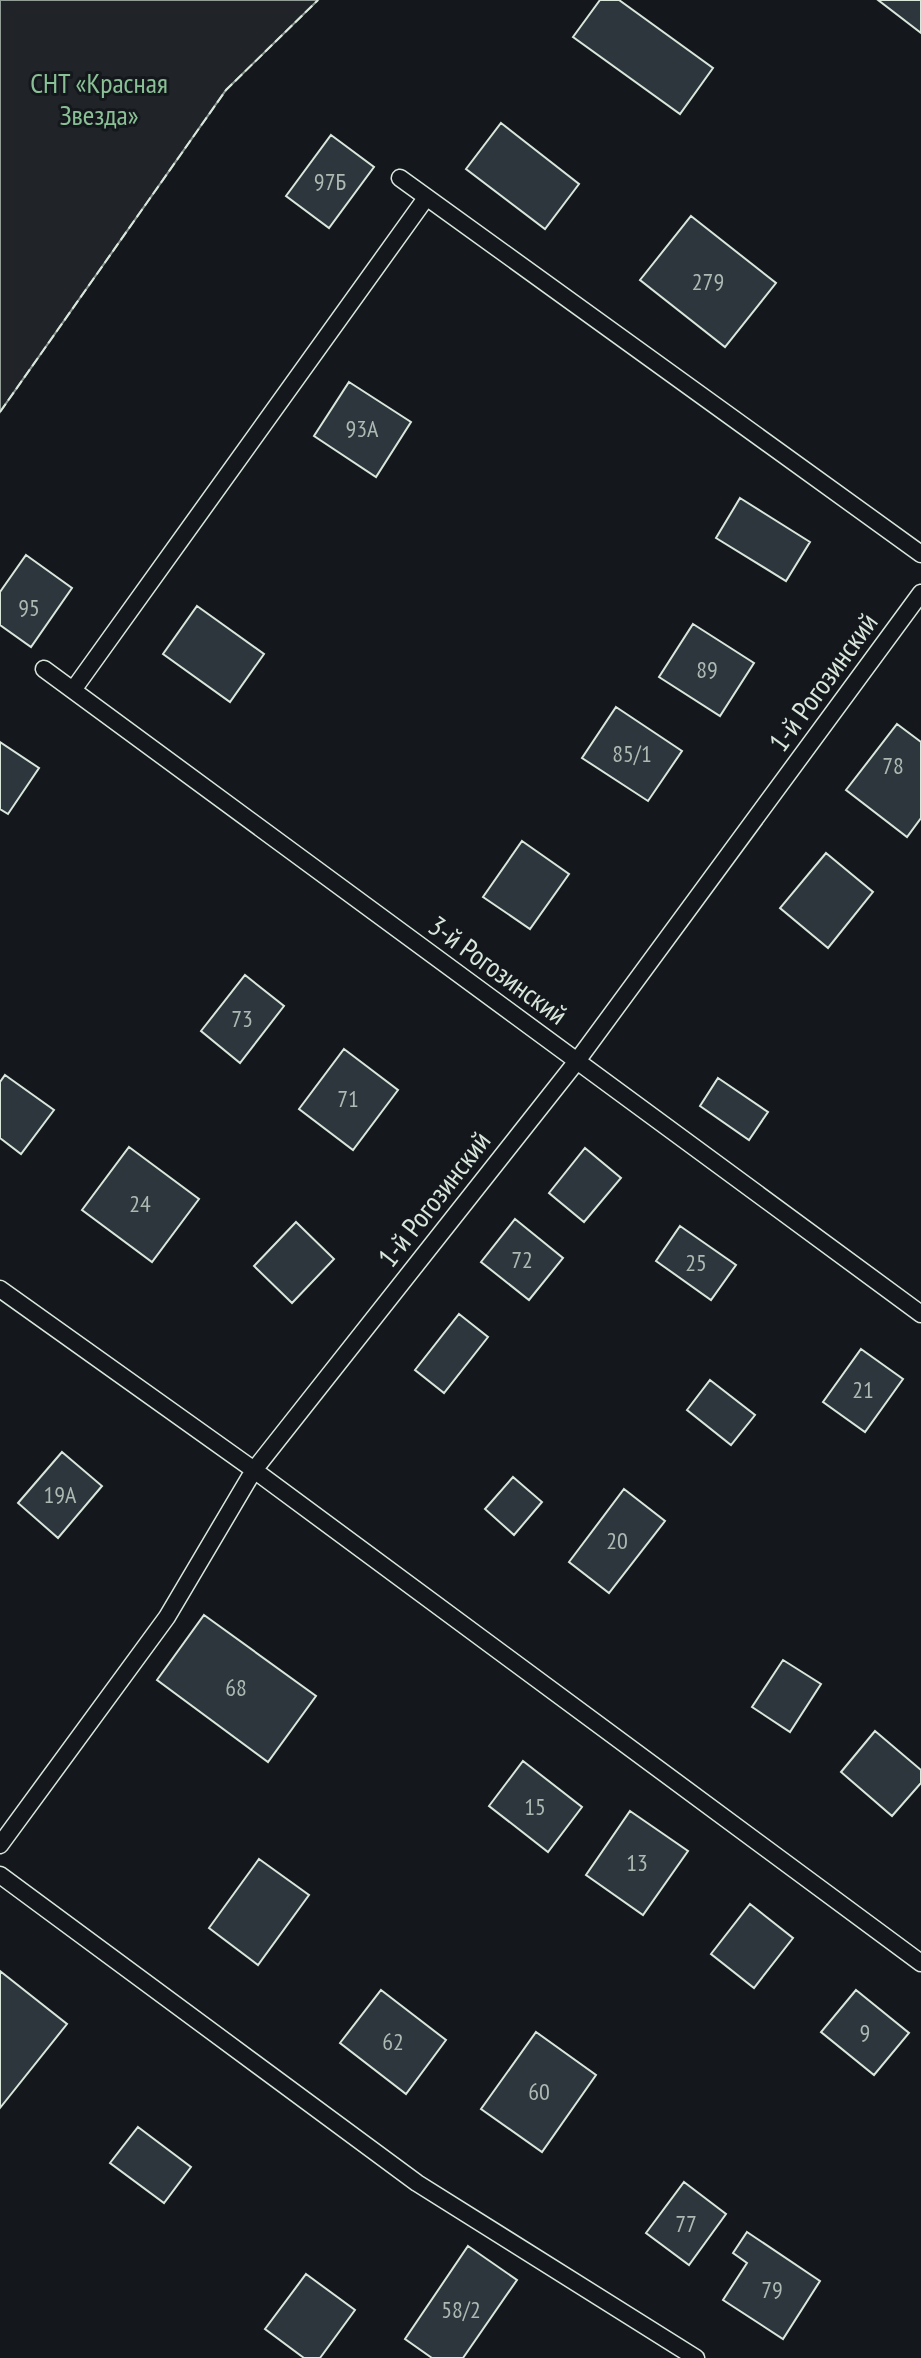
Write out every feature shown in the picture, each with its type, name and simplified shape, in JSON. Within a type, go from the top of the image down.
[{"type":"lane","points":[[400,178],[921,554]]},
{"type":"lane","points":[[73,690],[426,198]]},
{"type":"lane","name":"1-й Рогозинский","points":[[0,1845],[167,1617],[254,1470],[577,1061],[921,593]]},
{"type":"lane","name":"3-й Рогозинский","points":[[44,669],[921,1314]]},
{"type":"lane","points":[[0,1289],[254,1470],[921,1963]]},
{"type":"lane","points":[[0,1875],[417,2183],[696,2358]]},
{"type":"green space","name":"СНТ «Красная Звезда»","points":[[0,0],[318,0],[226,90],[0,412]]},
{"type":"building","points":[[600,0],[619,0],[713,68],[680,114],[573,37]]},
{"type":"building","points":[[878,0],[921,0],[921,33]]},
{"type":"building","points":[[501,123],[579,184],[545,229],[466,169]]},
{"type":"building","points":[[331,135],[374,167],[329,228],[286,196]]},
{"type":"building","points":[[691,216],[776,283],[725,347],[640,280]]},
{"type":"building","points":[[349,382],[411,422],[376,477],[314,436]]},
{"type":"building","points":[[740,498],[810,542],[786,581],[716,538]]},
{"type":"building","points":[[26,555],[72,588],[31,647],[0,625],[0,592]]},
{"type":"building","points":[[197,606],[264,654],[230,702],[163,654]]},
{"type":"building","points":[[693,624],[754,663],[720,716],[659,677]]},
{"type":"building","points":[[616,707],[682,751],[648,801],[582,758]]},
{"type":"building","points":[[897,724],[921,742],[921,818],[907,837],[846,790]]},
{"type":"building","points":[[0,742],[39,768],[8,814],[0,809]]},
{"type":"building","points":[[522,841],[569,874],[530,929],[483,897]]},
{"type":"building","points":[[826,853],[873,892],[828,948],[780,908]]},
{"type":"building","points":[[245,975],[284,1006],[240,1063],[201,1031]]},
{"type":"building","points":[[344,1049],[398,1090],[353,1150],[299,1109]]},
{"type":"building","points":[[5,1075],[54,1110],[21,1154],[0,1138],[0,1082]]},
{"type":"building","points":[[718,1078],[768,1112],[749,1140],[700,1106]]},
{"type":"building","points":[[129,1147],[199,1199],[152,1262],[82,1210]]},
{"type":"building","points":[[585,1148],[621,1178],[584,1222],[549,1193]]},
{"type":"building","points":[[515,1219],[563,1258],[529,1300],[481,1262]]},
{"type":"building","points":[[296,1222],[334,1259],[292,1303],[254,1266]]},
{"type":"building","points":[[680,1226],[736,1265],[711,1300],[656,1261]]},
{"type":"building","points":[[459,1314],[488,1337],[444,1393],[415,1370]]},
{"type":"building","points":[[861,1349],[903,1379],[865,1432],[823,1402]]},
{"type":"building","points":[[710,1380],[755,1415],[731,1445],[687,1410]]},
{"type":"building","points":[[62,1452],[102,1486],[58,1538],[18,1503]]},
{"type":"building","points":[[513,1477],[542,1502],[514,1535],[485,1509]]},
{"type":"building","points":[[624,1489],[665,1521],[609,1593],[569,1562]]},
{"type":"building","points":[[204,1615],[316,1696],[268,1762],[157,1680]]},
{"type":"building","points":[[783,1660],[821,1684],[790,1732],[752,1707]]},
{"type":"building","points":[[875,1731],[921,1770],[921,1783],[892,1816],[841,1772]]},
{"type":"building","points":[[523,1761],[582,1807],[548,1852],[489,1806]]},
{"type":"building","points":[[630,1811],[688,1851],[643,1915],[586,1875]]},
{"type":"building","points":[[259,1859],[309,1895],[258,1965],[209,1928]]},
{"type":"building","points":[[750,1904],[793,1938],[754,1988],[711,1954]]},
{"type":"building","points":[[0,1971],[67,2024],[0,2108]]},
{"type":"building","points":[[381,1990],[446,2040],[406,2094],[340,2043]]},
{"type":"building","points":[[856,1990],[909,2033],[874,2075],[821,2032]]},
{"type":"building","points":[[536,2032],[596,2075],[542,2152],[481,2109]]},
{"type":"building","points":[[138,2127],[191,2167],[164,2203],[110,2163]]},
{"type":"building","points":[[684,2182],[726,2214],[689,2265],[646,2233]]},
{"type":"building","points":[[747,2232],[820,2281],[783,2339],[723,2300],[747,2263],[733,2253]]},
{"type":"building","points":[[468,2246],[517,2280],[463,2358],[432,2358],[405,2339]]},
{"type":"building","points":[[306,2274],[355,2310],[320,2358],[304,2358],[265,2329]]},
{"type":"fence","points":[[0,412],[226,90],[318,0]]}]
